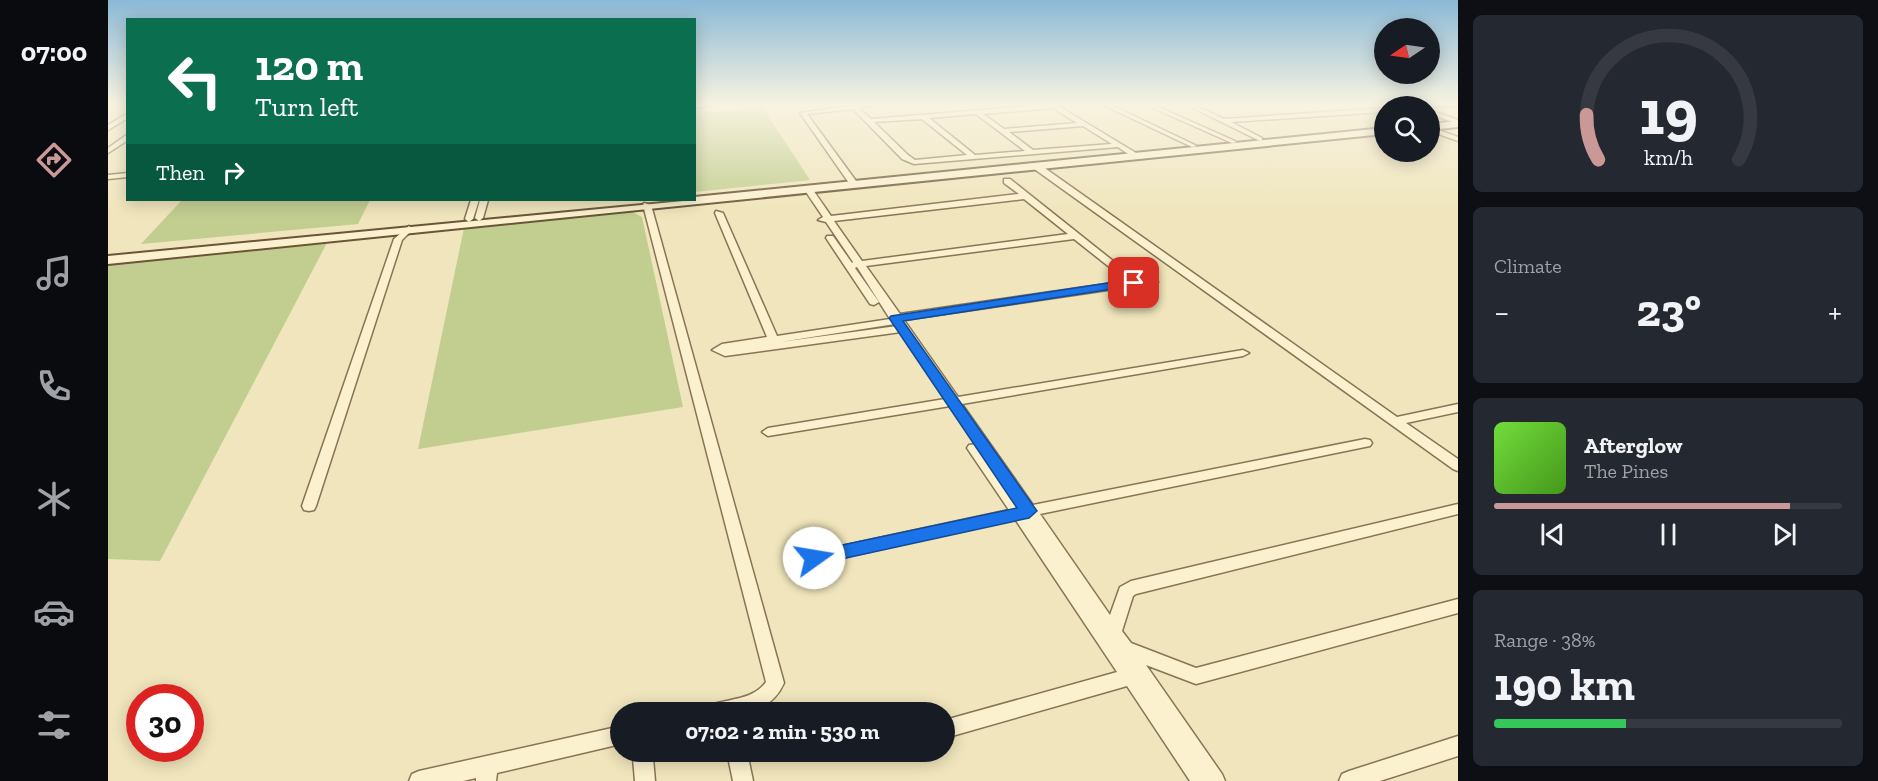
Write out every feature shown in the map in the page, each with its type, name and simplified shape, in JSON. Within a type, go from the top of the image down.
[{"type":"street","points":[[108,150],[121,140]]},
{"type":"street","points":[[823,140],[852,181]]},
{"type":"street","points":[[888,140],[905,157],[914,162],[1119,145]]},
{"type":"street","points":[[953,140],[975,158]]},
{"type":"street","points":[[1015,140],[1032,153]]},
{"type":"street","points":[[1111,140],[1134,154]]},
{"type":"street","points":[[1182,140],[1194,146]]},
{"type":"street","points":[[696,197],[804,190],[1036,166],[1247,140]]},
{"type":"street","points":[[696,199],[852,181],[1270,140]]},
{"type":"street","points":[[1036,166],[1458,466]]},
{"type":"street","points":[[108,177],[126,175]]},
{"type":"street","points":[[1006,181],[1134,283]]},
{"type":"street","points":[[804,190],[822,220],[1136,675],[1215,781]]},
{"type":"street","points":[[822,220],[1026,196]]},
{"type":"street","points":[[474,218],[475,201]]},
{"type":"street","points":[[474,218],[483,201]]},
{"type":"street","points":[[108,255],[655,201]]},
{"type":"street","points":[[108,260],[397,235],[409,229],[681,201]]},
{"type":"street","points":[[646,205],[775,683],[770,694],[758,702]]},
{"type":"street","points":[[720,213],[775,343],[1134,283],[1153,282]]},
{"type":"street","points":[[309,506],[397,235]]},
{"type":"street","points":[[854,265],[1074,236]]},
{"type":"street","points":[[768,432],[1243,353]]},
{"type":"street","points":[[1396,422],[1458,408]]},
{"type":"street","points":[[814,558],[1024,512],[1365,443]]},
{"type":"street","points":[[1113,633],[1126,592],[1131,588],[1458,509]]},
{"type":"street","points":[[1024,512],[1124,648],[1136,675],[1202,781]]},
{"type":"street","points":[[1124,648],[1196,676],[1458,606]]},
{"type":"street","points":[[955,726],[1136,675]]},
{"type":"street","points":[[420,781],[487,774],[610,738]]},
{"type":"street","points":[[1349,781],[1458,746]]},
{"type":"street","points":[[643,762],[645,781]]},
{"type":"street","points":[[739,762],[743,781]]},
{"type":"green space","points":[[696,140],[784,140],[810,180],[696,192]]},
{"type":"green space","points":[[181,201],[370,201],[358,224],[141,244]]},
{"type":"green space","points":[[630,211],[642,217],[683,407],[418,449],[464,228]]},
{"type":"green space","points":[[328,241],[160,561],[108,559],[108,263]]},
{"type":"route","points":[[814,558],[1029,511],[895,318],[1134,283]]}]
